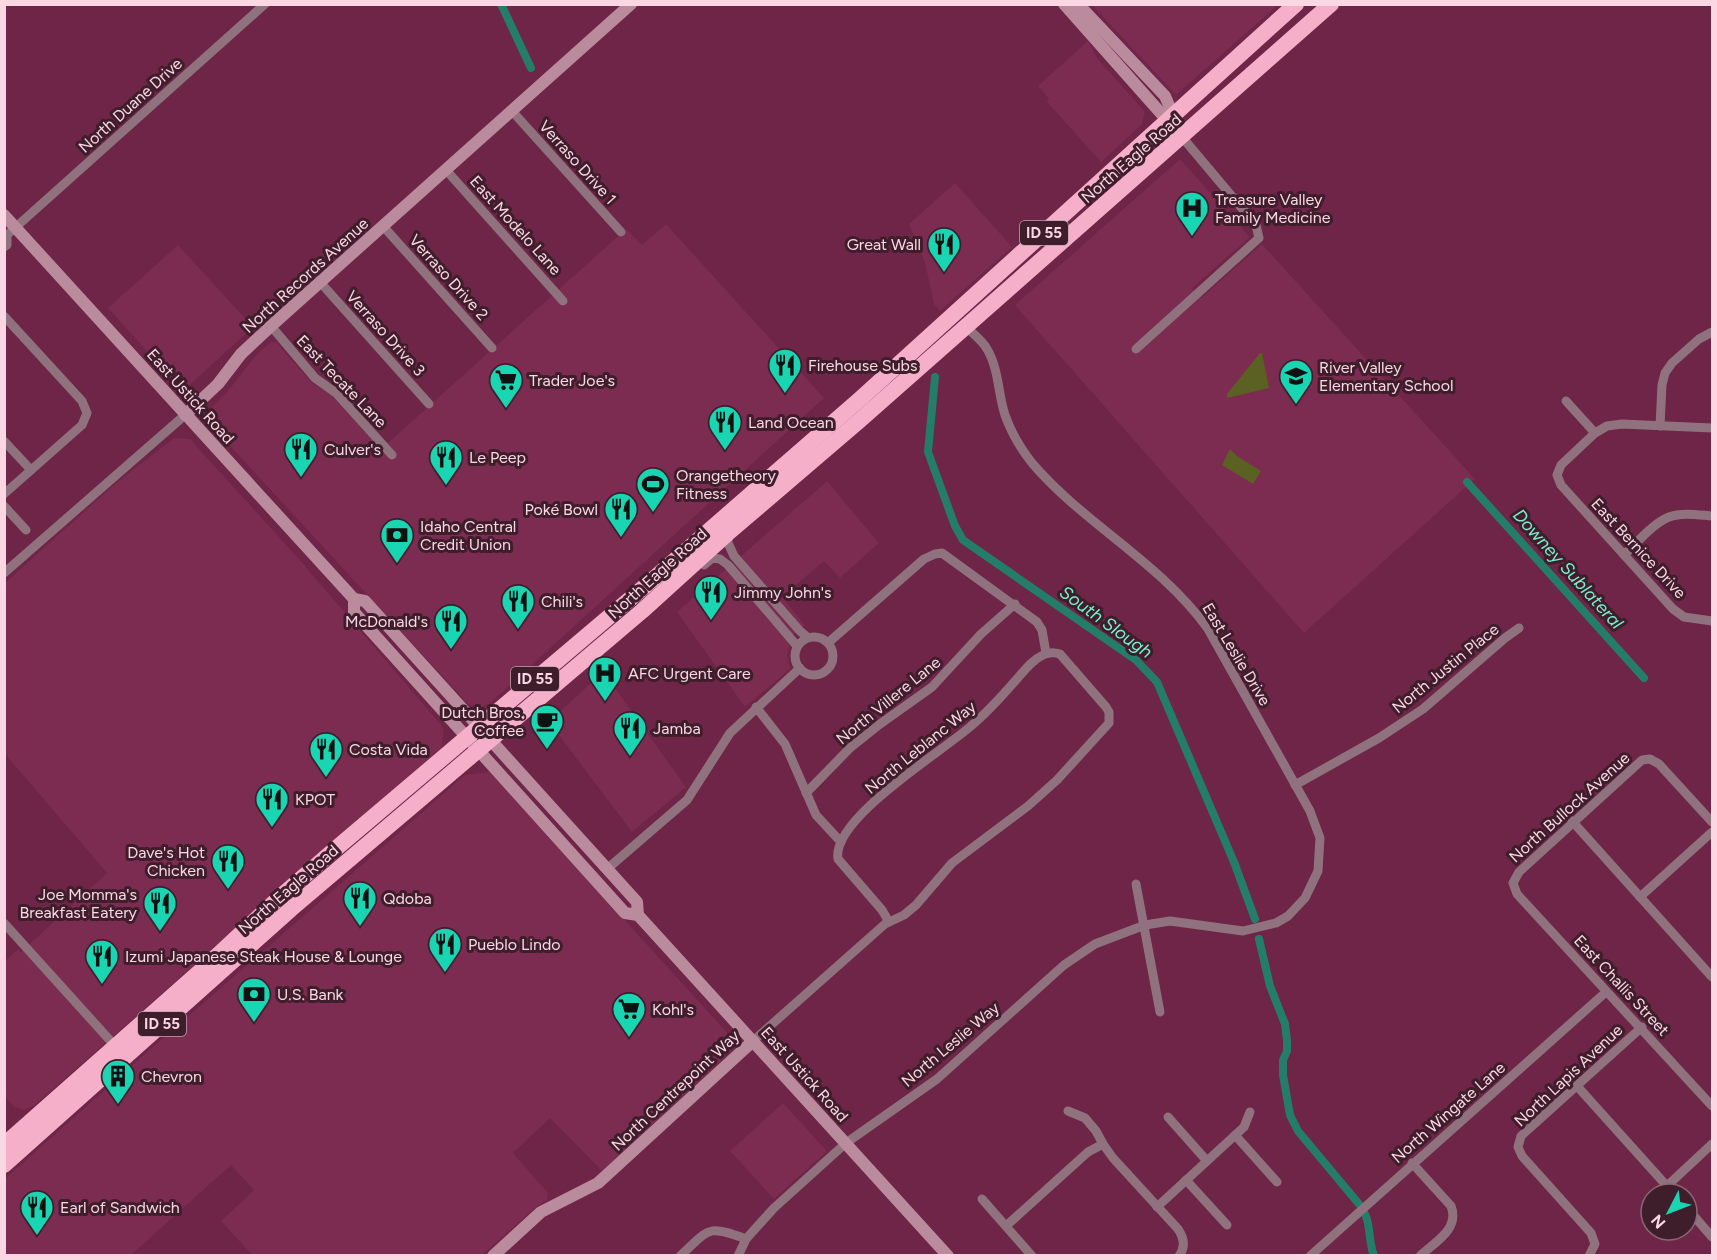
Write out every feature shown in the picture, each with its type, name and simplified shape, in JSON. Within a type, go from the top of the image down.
[{"type":"highway","name":"North Eagle Road","points":[[121,1052],[205,967],[280,897],[643,588],[859,400],[1296,4]]},
{"type":"highway","name":"North Eagle Road","points":[[121,1052],[642,611],[1331,4]]},
{"type":"highway","points":[[783,487],[786,474],[857,411],[859,400]]},
{"type":"highway","points":[[728,533],[727,527],[767,491],[765,482]]},
{"type":"highway","points":[[8,1155],[121,1052]]},
{"type":"main road","name":"North Records Avenue","points":[[185,415],[218,384],[241,354],[271,326],[631,4]]},
{"type":"main road","points":[[1064,4],[1170,117],[1182,137]]},
{"type":"main road","points":[[1078,4],[1165,96],[1170,117]]},
{"type":"main road","name":"East Ustick Road","points":[[4,215],[9,232],[185,415],[354,599],[365,600],[473,731],[478,750],[625,913],[638,915]]},
{"type":"main road","name":"East Ustick Road","points":[[473,731],[491,739],[637,902],[638,915],[948,1256]]},
{"type":"main road","name":"North Centrepoint Way","points":[[493,1256],[541,1212],[598,1183],[753,1041]]},
{"type":"street","name":"North Duane Drive","points":[[9,232],[265,4]]},
{"type":"street","name":"Verraso Drive 1","points":[[512,111],[621,232]]},
{"type":"street","points":[[1136,349],[1259,238],[1256,225],[1182,137]]},
{"type":"street","name":"East Modelo Lane","points":[[446,170],[564,300]]},
{"type":"street","name":"Verraso Drive 2","points":[[383,226],[492,348]]},
{"type":"street","points":[[4,247],[7,245],[9,232]]},
{"type":"street","name":"Verraso Drive 3","points":[[320,282],[429,404]]},
{"type":"street","points":[[4,316],[82,401],[87,413],[82,425],[4,494]]},
{"type":"street","name":"East Tecate Lane","points":[[271,326],[315,378],[336,393],[392,455]]},
{"type":"street","name":"East Leslie Drive","points":[[965,326],[987,348],[994,363],[1005,415],[1016,439],[1031,461],[1060,492],[1176,590],[1194,609],[1208,629],[1310,811],[1320,838],[1318,871],[1305,898],[1296,909],[1276,923],[1254,929]]},
{"type":"street","points":[[1660,426],[1662,385],[1665,373],[1672,363],[1699,339],[1713,332]]},
{"type":"street","points":[[1566,401],[1595,434],[1607,426],[1622,423],[1713,428]]},
{"type":"street","name":"North Records Avenue","points":[[4,573],[185,415]]},
{"type":"street","name":"East Bernice Drive","points":[[1595,434],[1561,465],[1557,475],[1561,485],[1673,609],[1684,617],[1713,621]]},
{"type":"street","points":[[4,441],[31,470]]},
{"type":"street","points":[[4,506],[26,530]]},
{"type":"street","points":[[1624,555],[1659,522],[1670,516],[1681,514],[1713,516]]},
{"type":"street","points":[[728,533],[728,543],[734,556],[800,632],[807,637],[818,637],[829,642],[834,660],[826,671],[814,676],[796,664],[797,646],[807,637]]},
{"type":"street","points":[[829,642],[924,559],[935,554],[942,554],[1015,604],[1037,622],[1042,630],[1046,653]]},
{"type":"street","points":[[642,611],[660,604],[712,558],[720,559],[797,646]]},
{"type":"street","name":"North Villere Lane","points":[[806,793],[850,748],[932,687],[981,634],[1015,604]]},
{"type":"street","name":"North Justin Place","points":[[1295,785],[1379,738],[1423,709],[1519,628]]},
{"type":"street","name":"North Centrepoint Way","points":[[753,1041],[889,922],[904,915],[952,863],[1028,806],[1057,780],[1110,720],[1106,707],[1060,654],[1046,653]]},
{"type":"street","name":"North Leblanc Way","points":[[841,842],[864,813],[888,789],[971,727],[1033,661],[1046,653]]},
{"type":"street","points":[[607,869],[687,800],[730,733],[800,668]]},
{"type":"street","points":[[756,707],[785,744],[816,815],[841,842],[837,848],[838,859],[882,910],[889,922]]},
{"type":"street","name":"North Bullock Avenue","points":[[1513,883],[1519,872],[1572,821],[1638,763],[1650,759],[1659,764],[1713,822]]},
{"type":"street","points":[[1572,821],[1713,977]]},
{"type":"street","points":[[1640,897],[1713,832]]},
{"type":"street","name":"East Challis Street","points":[[1513,883],[1517,894],[1713,1106]]},
{"type":"street","points":[[1136,884],[1160,1012]]},
{"type":"street","name":"North Leslie Way","points":[[738,1256],[746,1239],[774,1208],[846,1143],[937,1078],[1064,965],[1095,944],[1144,925],[1170,921],[1243,930],[1254,929]]},
{"type":"street","points":[[4,923],[121,1052]]},
{"type":"street","name":"North Wingate Lane","points":[[1310,1256],[1606,992]]},
{"type":"street","name":"North Lapis Avenue","points":[[1589,1256],[1595,1244],[1592,1233],[1522,1156],[1518,1147],[1521,1136],[1642,1027]]},
{"type":"street","points":[[1577,1086],[1662,1182]]},
{"type":"street","points":[[1068,1111],[1085,1118],[1096,1131],[1102,1144],[1178,1229],[1184,1243],[1179,1256]]},
{"type":"street","points":[[1157,1207],[1244,1127],[1250,1112]]},
{"type":"street","points":[[1168,1117],[1207,1161]]},
{"type":"street","points":[[1235,1135],[1277,1182]]},
{"type":"street","points":[[1006,1226],[1088,1152],[1102,1144]]},
{"type":"street","points":[[1670,1182],[1713,1144]]},
{"type":"street","points":[[1412,1163],[1451,1206],[1454,1215],[1453,1223],[1448,1231],[1420,1256]]},
{"type":"street","points":[[1186,1180],[1227,1225]]},
{"type":"street","points":[[982,1199],[1032,1256]]},
{"type":"street","points":[[1699,1221],[1713,1237]]},
{"type":"street","points":[[680,1256],[707,1232],[714,1230],[723,1230],[746,1239]]},
{"type":"shaded area","points":[[1092,5],[1278,5],[1176,95]]},
{"type":"shaded area","points":[[1088,41],[1097,58],[1145,112],[1142,124],[1101,162],[1047,102],[1049,99],[1038,86]]},
{"type":"shaded area","name":"River Valley Elementary School","points":[[1180,159],[1250,237],[1192,288],[1201,298],[1262,244],[1475,479],[1304,633],[1015,305]]},
{"type":"shaded area","points":[[955,183],[1012,247],[940,311],[934,304],[925,263],[909,224]]},
{"type":"shaded area","points":[[666,224],[824,398],[489,704],[479,708],[468,704],[220,435],[222,433],[208,418],[209,410],[227,392],[256,355],[271,342],[276,342],[311,382],[331,395],[381,449],[626,229],[642,245]]},
{"type":"shaded area","points":[[178,245],[253,327],[183,391],[108,308]]},
{"type":"shaded area","points":[[174,438],[190,439],[299,559],[441,725],[444,730],[442,747],[34,1106],[23,1110],[13,1106],[5,1097],[5,961],[18,949],[21,952],[107,873],[5,754],[5,583],[115,484]]},
{"type":"shaded area","points":[[827,481],[879,543],[840,578],[824,561],[782,597],[805,625],[787,640],[790,645],[787,655],[790,669],[745,707],[677,612]]},
{"type":"shaded area","points":[[607,677],[686,787],[632,832],[549,722],[593,681]]},
{"type":"shaded area","points":[[490,772],[733,1039],[731,1051],[602,1171],[550,1118],[513,1153],[548,1193],[547,1200],[482,1255],[252,1255],[221,1221],[254,1190],[231,1165],[131,1255],[8,1256],[5,1252],[5,1179],[465,775]]},
{"type":"shaded area","points":[[783,1103],[827,1151],[774,1199],[730,1151]]},
{"type":"green space","points":[[1262,353],[1269,388],[1227,398],[1227,394]]},
{"type":"green space","points":[[1230,449],[1261,471],[1253,484],[1222,465]]},
{"type":"waterway","points":[[501,4],[531,68]]},
{"type":"waterway","name":"South Slough","points":[[935,377],[928,452],[955,526],[963,540],[1136,660],[1157,682],[1234,862],[1255,919]]},
{"type":"waterway","name":"Downey Sublateral","points":[[1467,482],[1644,678]]},
{"type":"waterway","name":"South Slough","points":[[1259,939],[1270,986],[1285,1024],[1287,1051],[1283,1060],[1283,1075],[1290,1115],[1298,1131],[1359,1204]]},
{"type":"waterway","name":"South Slough","points":[[1365,1214],[1374,1256]]},
{"type":"place","name":"Treasure Valley Family Medicine","points":[[1192,237]]},
{"type":"place","name":"Great Wall","points":[[944,273]]},
{"type":"place","name":"Firehouse Subs","points":[[785,394]]},
{"type":"place","name":"River Valley Elementary School","points":[[1296,405]]},
{"type":"place","name":"Trader Joe's","points":[[506,409]]},
{"type":"place","name":"Land Ocean","points":[[725,451]]},
{"type":"place","name":"Culver's","points":[[301,478]]},
{"type":"place","name":"Le Peep","points":[[446,486]]},
{"type":"place","name":"Orangetheory Fitness","points":[[653,513]]},
{"type":"place","name":"Poké Bowl","points":[[621,538]]},
{"type":"place","name":"Idaho Central Credit Union","points":[[397,564]]},
{"type":"place","name":"Jimmy John's","points":[[711,621]]},
{"type":"place","name":"Chili's","points":[[518,630]]},
{"type":"place","name":"McDonald's","points":[[451,650]]},
{"type":"place","name":"AFC Urgent Care","points":[[605,702]]},
{"type":"place","name":"Dutch Bros. Coffee","points":[[547,750]]},
{"type":"place","name":"Jamba","points":[[630,757]]},
{"type":"place","name":"Costa Vida","points":[[326,778]]},
{"type":"place","name":"KPOT","points":[[272,828]]},
{"type":"place","name":"Dave's Hot Chicken","points":[[228,890]]},
{"type":"place","name":"Qdoba","points":[[360,927]]},
{"type":"place","name":"Joe Momma's Breakfast Eatery","points":[[160,932]]},
{"type":"place","name":"Pueblo Lindo","points":[[445,973]]},
{"type":"place","name":"Izumi Japanese Steak House & Lounge","points":[[102,985]]},
{"type":"place","name":"U.S. Bank","points":[[254,1023]]},
{"type":"place","name":"Kohl's","points":[[629,1038]]},
{"type":"place","name":"Chevron","points":[[118,1105]]},
{"type":"place","name":"Earl of Sandwich","points":[[37,1236]]}]
